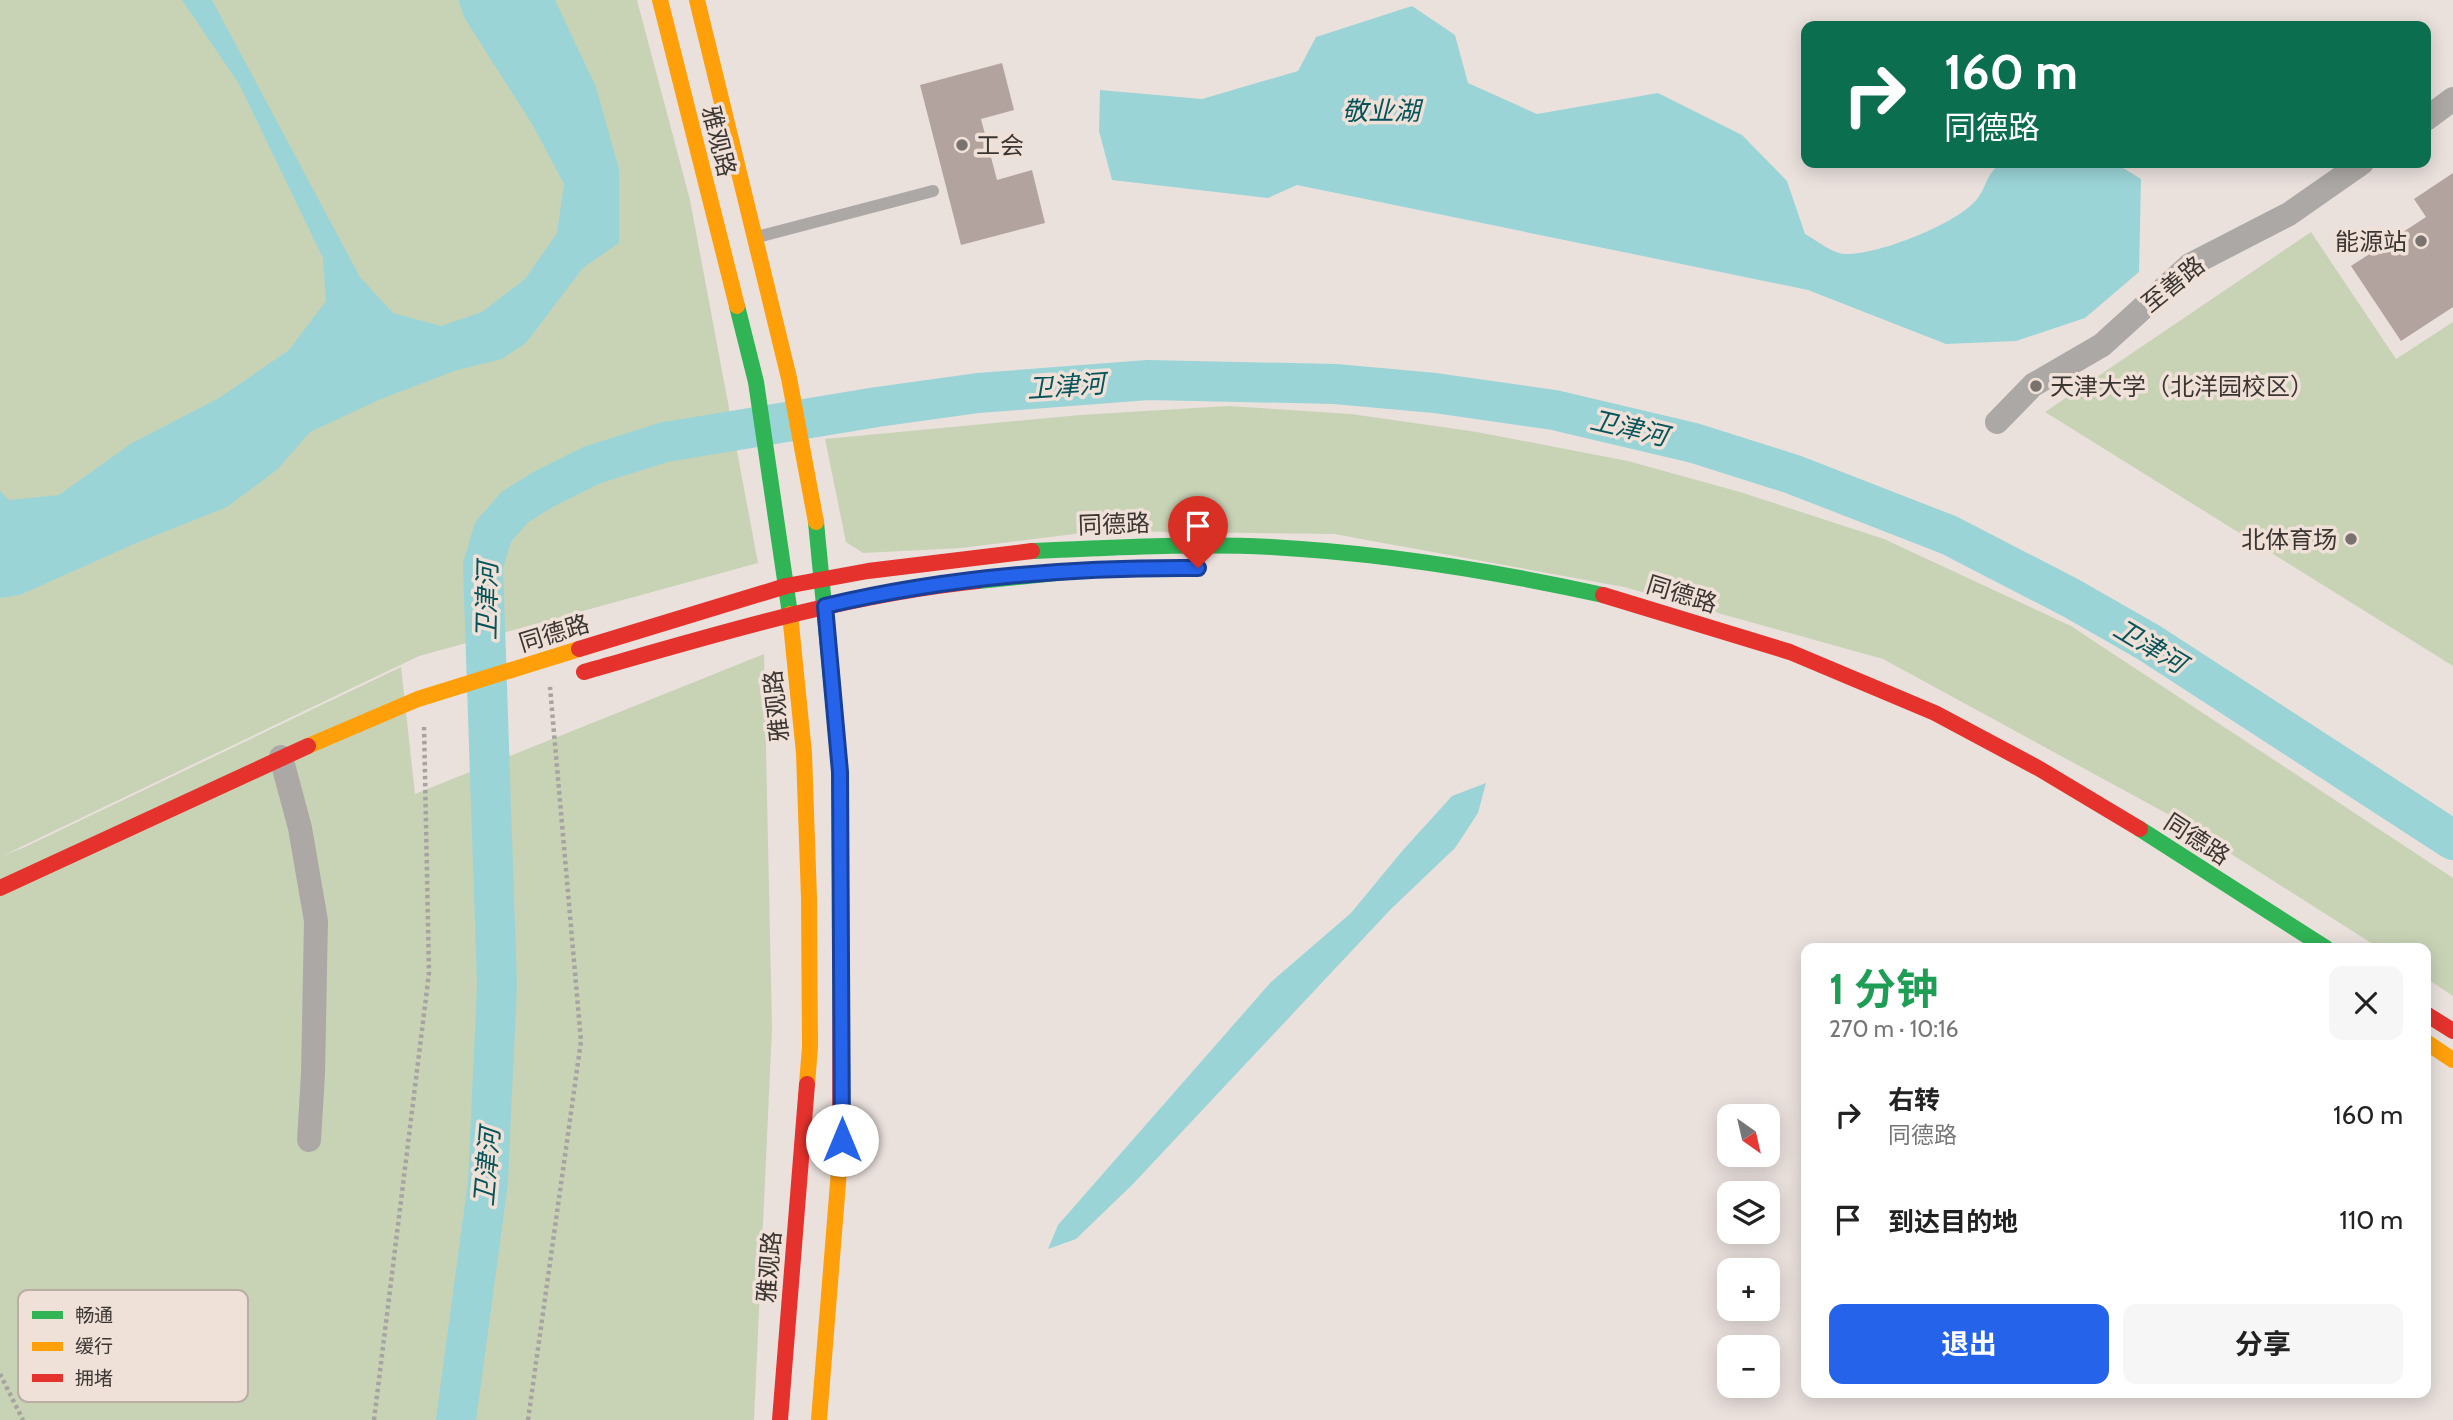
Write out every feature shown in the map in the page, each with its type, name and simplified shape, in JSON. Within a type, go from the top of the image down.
[{"type":"main road","name":"雅观路","points":[[660,0],[756,382],[790,614],[804,753],[810,1047],[780,1420]]},
{"type":"main road","name":"雅观路","points":[[697,0],[789,378],[817,528],[840,772],[842,1127],[819,1420]]},
{"type":"main road","name":"同德路","points":[[0,888],[286,770],[418,699],[786,586],[1020,551],[1184,545],[1258,546],[1361,554],[1535,580],[1619,598],[1790,652],[1934,713],[2110,810],[2318,943]]},
{"type":"main road","name":"同德路","points":[[550,682],[790,614],[870,596],[1064,571],[1091,570]]},
{"type":"main road","points":[[2431,1016],[2453,1031]]},
{"type":"main road","points":[[2431,1045],[2453,1060]]},
{"type":"street","points":[[2431,114],[2453,99]]},
{"type":"street","name":"至善路","points":[[1997,422],[2033,385],[2102,345],[2190,265],[2289,214],[2355,168]]},
{"type":"street","points":[[286,770],[300,828],[316,921],[309,1140]]},
{"type":"lane","points":[[755,238],[933,191]]},
{"type":"path","points":[[528,1420],[581,1041],[550,682]]},
{"type":"path","points":[[374,1420],[429,973],[424,722]]},
{"type":"path","points":[[0,1374],[23,1420]]},
{"type":"green space","points":[[0,0],[637,0],[690,200],[758,563],[419,656],[4,855],[401,667],[415,794],[764,654],[772,1028],[754,1420],[0,1420]]},
{"type":"green space","name":"北体育场","points":[[2311,232],[2396,359],[2453,322],[2453,666],[2045,412]]},
{"type":"green space","points":[[1228,406],[1351,414],[1477,432],[1628,461],[1740,492],[1884,539],[2071,626],[2453,878],[2453,996],[2431,981],[2431,943],[2371,943],[2173,817],[1883,659],[1624,587],[1334,534],[1098,531],[961,548],[863,553],[846,542],[825,439],[1080,415]]},
{"type":"water","points":[[182,0],[212,0],[360,277],[393,313],[441,326],[482,312],[525,279],[557,233],[564,184],[532,124],[465,19],[458,0],[555,0],[596,87],[619,169],[619,243],[583,268],[526,343],[502,359],[457,370],[381,399],[310,432],[278,469],[227,507],[134,544],[20,595],[0,598],[0,491],[9,500],[59,495],[132,443],[219,398],[289,350],[326,301],[323,258],[239,84]]},
{"type":"water","name":"敬业湖","points":[[1412,6],[1455,35],[1468,83],[1537,114],[1658,93],[1742,135],[1787,181],[1805,234],[1829,249],[1844,254],[1895,244],[1953,218],[1977,199],[1996,168],[2123,168],[2141,179],[2139,272],[2085,318],[2016,341],[1946,344],[1808,290],[1297,185],[1268,198],[1112,180],[1099,131],[1100,90],[1202,99],[1298,71],[1316,37]]},
{"type":"water","points":[[1486,783],[1478,813],[1455,848],[1391,909],[1133,1184],[1076,1239],[1048,1249],[1058,1225],[1271,982],[1351,913],[1452,796]]},
{"type":"building","name":"工会","points":[[1002,63],[1014,110],[981,119],[997,180],[1032,170],[1045,223],[961,245],[920,85]]},
{"type":"building","name":"能源站","points":[[2453,173],[2453,307],[2401,341],[2351,266],[2426,217],[2414,199]]},
{"type":"waterway","name":"卫津河","points":[[456,1420],[488,1182],[497,985],[483,566],[493,532],[515,507],[592,465],[665,442],[978,393],[1148,380],[1335,384],[1435,393],[1554,410],[1694,443],[1792,474],[1949,535],[2071,598],[2148,642],[2453,840]]},
{"type":"traffic: fast","points":[[737,306],[756,382],[790,614]]},
{"type":"traffic: fast","points":[[816,522],[840,772],[841,889]]},
{"type":"traffic: fast","points":[[1032,551],[1151,546],[1313,550],[1438,564],[1603,595]]},
{"type":"traffic: fast","points":[[978,581],[1076,571]]},
{"type":"traffic: fast","points":[[2140,829],[2318,943]]},
{"type":"traffic: slow","points":[[660,0],[737,306]]},
{"type":"traffic: slow","points":[[697,0],[789,378],[816,522]]},
{"type":"traffic: slow","points":[[790,614],[804,753],[809,898],[810,1047],[807,1084]]},
{"type":"traffic: slow","points":[[308,746],[418,699],[579,649]]},
{"type":"traffic: slow","points":[[2431,1045],[2453,1060]]},
{"type":"traffic: slow","points":[[819,1420],[840,1158]]},
{"type":"traffic: jam","points":[[579,649],[786,586],[868,571],[1032,551]]},
{"type":"traffic: jam","points":[[584,672],[828,606],[928,587],[978,581]]},
{"type":"traffic: jam","points":[[1603,595],[1790,652],[1935,713],[2038,768],[2140,829]]},
{"type":"traffic: jam","points":[[0,888],[308,746]]},
{"type":"traffic: jam","points":[[840,1158],[841,889]]},
{"type":"traffic: jam","points":[[2431,1017],[2453,1031]]},
{"type":"traffic: jam","points":[[780,1420],[807,1084]]},
{"type":"place","name":"工会","points":[[962,145]]},
{"type":"place","name":"能源站","points":[[2421,241]]},
{"type":"place","name":"天津大学（北洋园校区）","points":[[2036,386]]},
{"type":"place","name":"北体育场","points":[[2351,539]]},
{"type":"route","points":[[842,1140],[840,772],[825,606],[870,596],[1064,571],[1198,568]]}]
